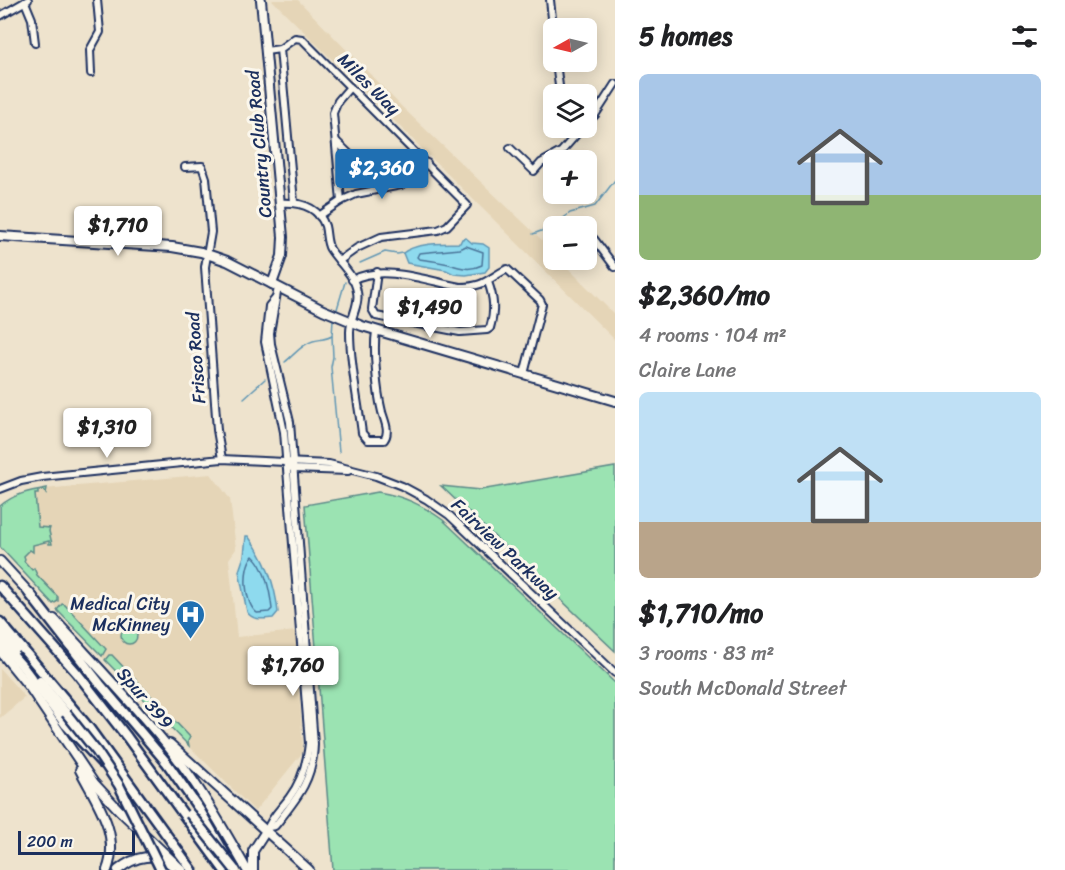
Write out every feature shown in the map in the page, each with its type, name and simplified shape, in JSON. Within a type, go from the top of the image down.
[{"type":"highway","points":[[0,586],[77,673],[224,870]]},
{"type":"highway","points":[[30,593],[100,684],[182,783],[235,870]]},
{"type":"highway","points":[[0,622],[89,728],[192,870]]},
{"type":"highway","points":[[0,631],[66,712],[119,784],[161,870]]},
{"type":"highway","points":[[0,641],[23,667],[66,725],[130,791],[159,825]]},
{"type":"highway","points":[[77,673],[110,708],[235,870]]},
{"type":"main road","name":"Country Club Road","points":[[261,0],[280,203],[282,256],[275,286]]},
{"type":"main road","points":[[0,236],[172,247],[208,254],[234,264],[323,310],[351,321],[615,401]]},
{"type":"main road","name":"Spur 399","points":[[0,561],[174,754],[201,793],[247,870]]},
{"type":"main road","points":[[0,651],[30,688],[105,796],[180,870]]},
{"type":"main road","points":[[148,723],[267,829],[309,870]]},
{"type":"main road","points":[[66,742],[107,822],[111,843],[107,870]]},
{"type":"main road","points":[[253,870],[253,851],[267,829]]},
{"type":"main road","points":[[118,870],[130,861],[153,856],[180,870]]},
{"type":"street","points":[[91,73],[90,50],[100,32],[97,0]]},
{"type":"street","points":[[550,0],[552,18]]},
{"type":"street","points":[[0,16],[27,1],[35,43]]},
{"type":"street","name":"Miles Way","points":[[280,49],[298,37],[467,205],[447,226],[438,230],[381,237],[357,248],[339,261]]},
{"type":"street","points":[[266,51],[280,49],[294,202]]},
{"type":"street","points":[[597,112],[615,84]]},
{"type":"street","points":[[342,201],[333,113],[335,106],[350,87]]},
{"type":"street","points":[[510,148],[534,171],[541,163],[561,152],[572,138]]},
{"type":"street","points":[[336,141],[384,188]]},
{"type":"street","points":[[319,216],[342,201],[368,190],[393,187],[409,180],[427,163]]},
{"type":"street","name":"Frisco Road","points":[[185,167],[202,166],[205,170],[211,232],[205,276],[217,430],[222,459]]},
{"type":"street","points":[[280,203],[294,202],[310,207],[319,216],[325,226],[329,246],[356,286],[358,299],[351,321],[350,335],[362,433],[372,441],[384,440],[388,432],[380,403],[376,330]]},
{"type":"street","points":[[597,243],[615,267]]},
{"type":"street","points":[[352,280],[361,275],[377,272],[471,287],[488,282],[507,269],[542,304],[524,374]]},
{"type":"street","points":[[377,272],[373,313],[376,316],[460,332],[490,328],[494,308],[488,282]]},
{"type":"street","points":[[267,829],[269,822],[297,787],[311,743],[291,464],[265,333],[269,306],[275,299],[275,286]]},
{"type":"street","name":"Fairview Parkway","points":[[0,489],[21,481],[42,477],[222,459],[360,472],[402,486],[438,507],[469,533],[615,673]]},
{"type":"street","points":[[291,464],[295,537],[293,555],[303,633]]},
{"type":"shaded area","points":[[272,0],[298,0],[402,107],[542,240],[543,269]]},
{"type":"shaded area","points":[[544,270],[570,270],[615,315],[615,340]]},
{"type":"shaded area","name":"Medical City McKinney","points":[[211,474],[230,499],[236,549],[229,559],[237,637],[296,631],[303,752],[255,811],[145,703],[0,547],[0,506],[17,495],[44,489]]},
{"type":"shaded area","points":[[0,669],[25,697],[0,718]]},
{"type":"green space","points":[[615,467],[615,651],[441,486],[480,490]]},
{"type":"green space","points":[[47,488],[46,493],[44,490],[38,490],[38,494],[35,494],[38,527],[50,528],[52,544],[49,544],[49,541],[33,545],[33,552],[30,550],[24,556],[24,561],[32,570],[34,568],[37,575],[58,597],[58,601],[53,604],[0,547],[0,506],[22,494],[34,490]]},
{"type":"green space","points":[[378,492],[412,502],[443,520],[615,683],[615,870],[333,870],[305,505]]},
{"type":"green space","points":[[62,604],[106,649],[102,656],[57,610]]},
{"type":"green space","points":[[129,628],[135,630],[137,636],[135,642],[129,644],[123,642],[121,636],[123,630]]},
{"type":"green space","points":[[112,655],[190,737],[189,746],[105,660]]},
{"type":"water","points":[[466,238],[472,243],[483,244],[489,248],[489,267],[485,272],[454,274],[446,270],[407,263],[403,253],[423,245],[460,243]]},
{"type":"water","points":[[246,536],[260,554],[272,581],[278,612],[273,618],[255,618],[247,612],[239,571],[244,556]]},
{"type":"waterway","points":[[533,234],[552,227],[570,213],[595,206],[615,180]]},
{"type":"waterway","points":[[360,263],[385,252],[403,253]]},
{"type":"waterway","points":[[337,309],[345,282]]},
{"type":"waterway","points":[[285,362],[309,342],[332,336],[333,320]]},
{"type":"waterway","points":[[332,336],[331,367],[339,452]]},
{"type":"waterway","points":[[244,398],[265,379]]},
{"type":"place","name":"Medical City McKinney","points":[[191,640]]}]
